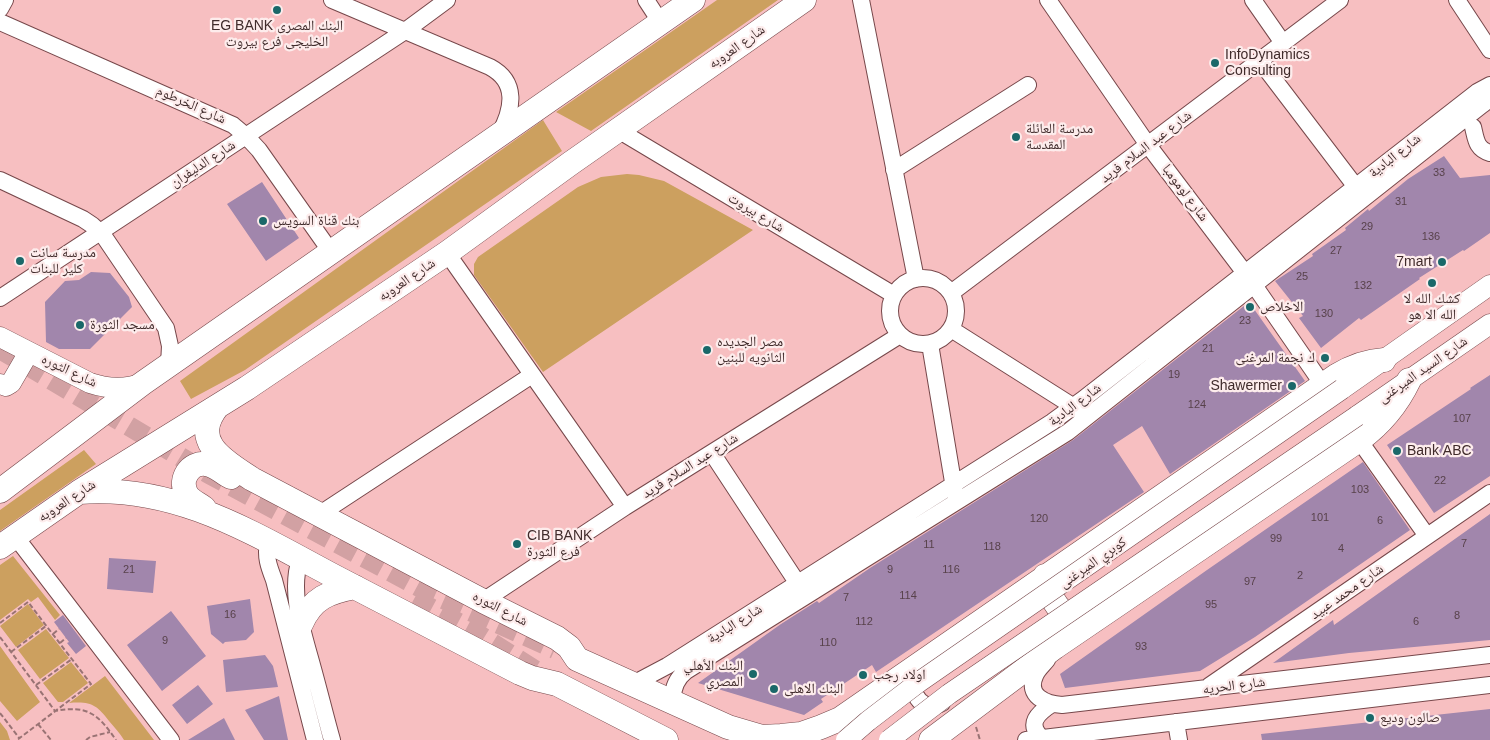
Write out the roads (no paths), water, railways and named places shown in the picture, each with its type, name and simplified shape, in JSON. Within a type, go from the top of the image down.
[{"type":"highway","points":[[0,491],[143,383],[693,0]]},
{"type":"highway","name":"شارع العروبه","points":[[8,541],[78,492],[218,407],[447,253],[804,0]]},
{"type":"highway","points":[[830,732],[1037,582],[1332,387],[1336,376],[1353,367],[1372,361],[1384,360]]},
{"type":"highway","points":[[931,740],[1056,647],[1359,440],[1376,427],[1389,413],[1409,380]]},
{"type":"highway","name":"شارع الثوره","points":[[218,407],[209,422],[208,434],[211,445],[221,458],[252,479],[557,638],[568,647],[577,659],[728,728],[764,738],[830,732]]},
{"type":"highway","points":[[208,512],[201,505],[190,499],[185,491],[184,478],[192,468],[200,464],[209,464],[233,478],[252,479]]},
{"type":"highway","points":[[78,492],[103,491],[140,494],[208,512],[520,673],[544,682],[557,684],[666,740]]},
{"type":"highway","points":[[1037,582],[1049,592],[1058,607],[1070,618],[1086,626]]},
{"type":"highway","points":[[301,624],[308,610],[320,599],[334,592],[355,587]]},
{"type":"main road","points":[[1384,360],[1490,285]]},
{"type":"main road","name":"شارع السيد الميرغنى","points":[[1357,416],[1490,324]]},
{"type":"main road","name":"شارع الثوره","points":[[0,337],[96,386],[123,388],[143,383]]},
{"type":"main road","points":[[0,384],[6,386],[11,383],[29,352]]},
{"type":"main road","name":"كوبري الميرغنى","points":[[830,732],[880,711],[1332,387]]},
{"type":"main road","name":"كوبري الميرغنى","points":[[889,740],[949,694],[1357,416]]},
{"type":"street","points":[[0,9],[5,0]]},
{"type":"street","points":[[332,0],[490,67],[500,74],[508,84],[510,103],[508,118],[499,135]]},
{"type":"street","name":"شارع الدليفران","points":[[0,298],[405,31],[447,0]]},
{"type":"street","points":[[646,0],[661,22]]},
{"type":"street","points":[[861,0],[916,279]]},
{"type":"street","points":[[1253,0],[1283,43]]},
{"type":"street","name":"شارع عبد السلام فريد","points":[[951,294],[1340,0]]},
{"type":"street","points":[[1457,0],[1490,50]]},
{"type":"street","name":"شارع لومومبا","points":[[1055,2],[1148,145],[1332,387]]},
{"type":"street","name":"شارع الخرطوم","points":[[0,22],[228,122],[246,136],[263,155],[331,252]]},
{"type":"street","points":[[1260,61],[1356,187]]},
{"type":"street","points":[[894,170],[1028,84]]},
{"type":"street","name":"شارع البادية","points":[[633,684],[957,502],[1057,439],[1088,416],[1356,187],[1477,92],[1490,85]]},
{"type":"street","name":"شارع البادية","points":[[673,702],[675,684],[686,671],[954,485],[1074,407],[1490,99]]},
{"type":"street","points":[[1473,127],[1479,147],[1483,151],[1490,153]]},
{"type":"street","name":"شارع بيروت","points":[[618,130],[894,295]]},
{"type":"street","points":[[0,180],[83,219],[100,232],[109,242],[166,328],[170,346],[169,365]]},
{"type":"street","points":[[447,253],[625,507]]},
{"type":"street","points":[[916,279],[932,280],[946,287],[951,294],[956,311],[952,329],[946,336],[930,344],[914,343],[900,335],[891,319],[890,307],[894,295],[903,285],[916,279]]},
{"type":"street","points":[[952,329],[1088,416]]},
{"type":"street","name":"شارع عبد السلام فريد","points":[[483,601],[625,507],[900,335]]},
{"type":"street","points":[[930,344],[957,502]]},
{"type":"street","points":[[320,514],[532,374]]},
{"type":"street","points":[[1359,440],[1427,536]]},
{"type":"street","points":[[712,453],[802,590]]},
{"type":"street","name":"شارع محمد عبيد","points":[[1202,690],[1226,676],[1490,493]]},
{"type":"street","points":[[8,541],[171,740]]},
{"type":"street","points":[[268,542],[266,559],[274,580],[315,740]]},
{"type":"street","points":[[300,559],[296,587],[301,624],[332,740]]},
{"type":"street","points":[[1037,582],[1017,604],[920,674],[914,685],[916,697],[926,705],[938,705],[1023,648],[1042,644],[1056,647],[1046,663],[1037,672],[1033,683],[1034,690],[1039,698],[1052,704]]},
{"type":"street","name":"شارع الحريه","points":[[1052,704],[1067,705],[1490,656]]},
{"type":"street","name":"شارع الحريه","points":[[1034,739],[1490,685]]},
{"type":"street","points":[[1034,739],[1035,722],[1038,714],[1052,704]]},
{"type":"street","points":[[1176,722],[1179,740]]},
{"type":"tunnel","points":[[0,349],[209,474],[434,595],[555,649]]},
{"type":"tunnel","points":[[414,599],[468,628],[538,672]]},
{"type":"place","name":"EG BANK البنك المصرى الخليجى فرع بيروت","points":[[277,10]]},
{"type":"place","name":"InfoDynamics Consulting","points":[[1215,63]]},
{"type":"place","name":"مدرسة العائلة المقدسة","points":[[1016,137]]},
{"type":"place","name":"بنك قناة السويس","points":[[263,221]]},
{"type":"place","name":"مدرسة سانت كلير للبنات","points":[[20,261]]},
{"type":"place","name":"7mart","points":[[1442,262]]},
{"type":"place","name":"كشك الله لا الله الا هو","points":[[1432,283]]},
{"type":"place","name":"الاخلاص","points":[[1250,307]]},
{"type":"place","name":"مسجد الثورة","points":[[80,325]]},
{"type":"place","name":"مصر الجديده الثانويه للبنين","points":[[707,350]]},
{"type":"place","name":"ك نجمة المرغنى","points":[[1325,358]]},
{"type":"place","name":"Shawermer","points":[[1292,386]]},
{"type":"place","name":"Bank ABC","points":[[1397,451]]},
{"type":"place","name":"CIB BANK فرع الثورة","points":[[517,544]]},
{"type":"place","name":"البنك الأهلي المصري","points":[[753,674]]},
{"type":"place","name":"اولاد رجب","points":[[863,675]]},
{"type":"place","name":"البنك الاهلى","points":[[774,689]]},
{"type":"place","name":"صالون وديع","points":[[1370,718]]}]
